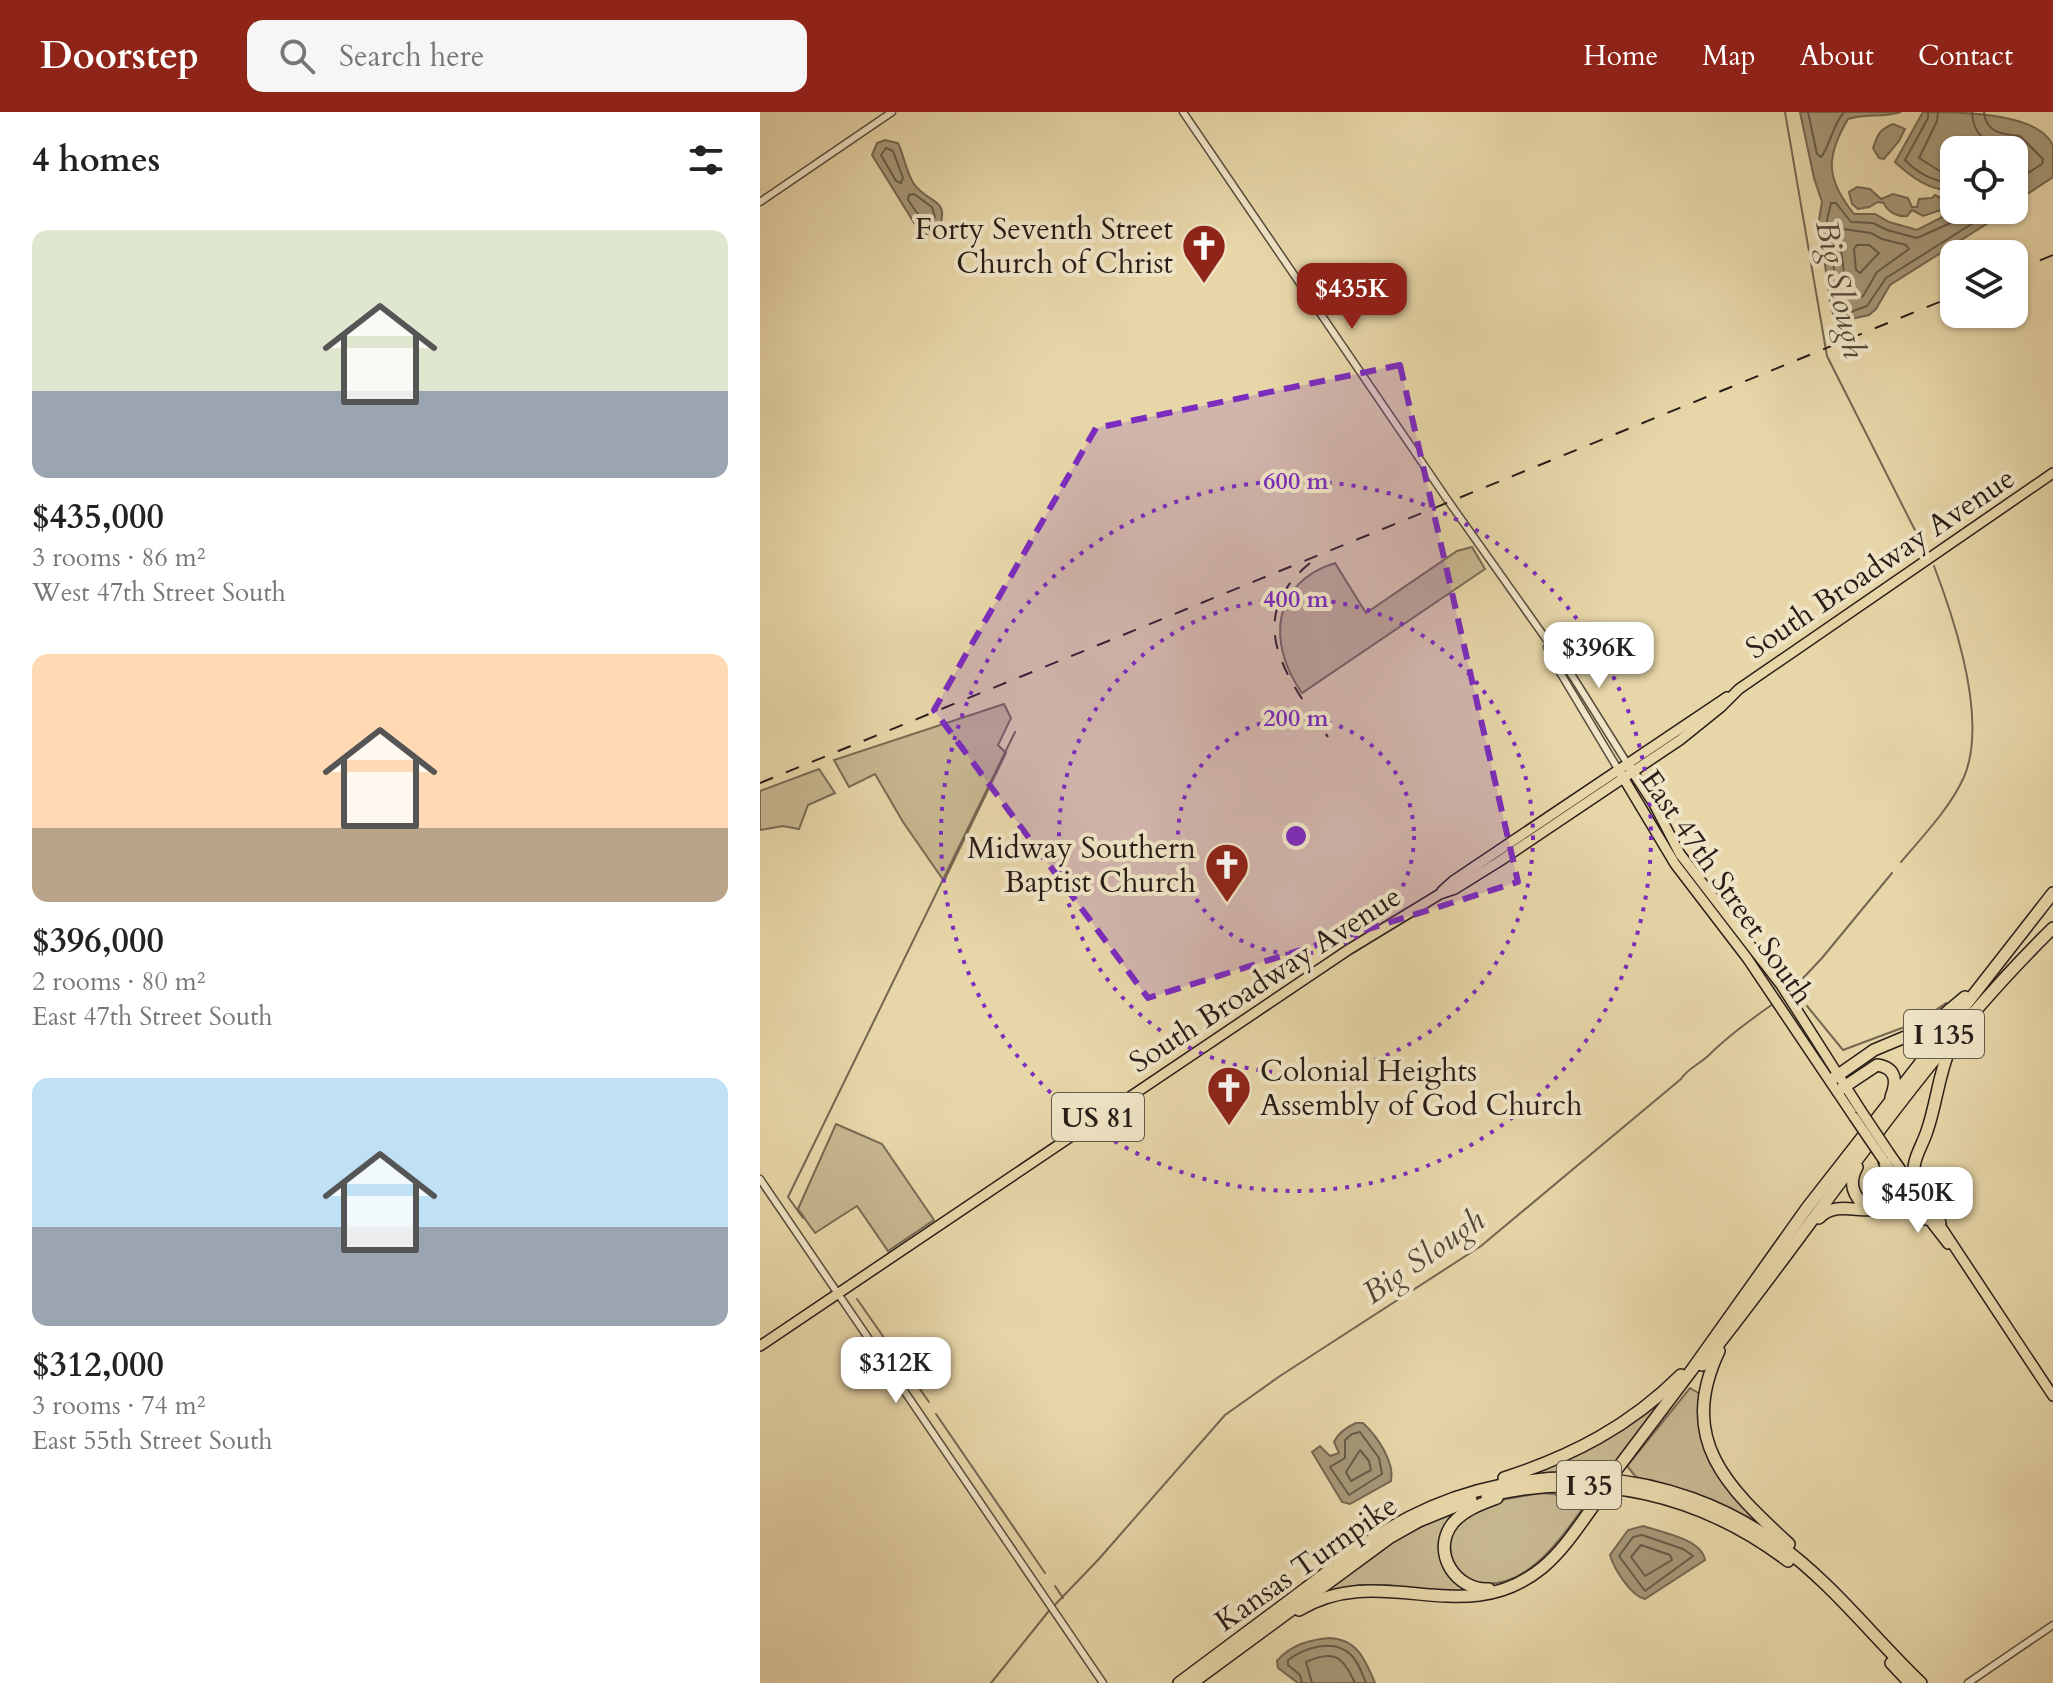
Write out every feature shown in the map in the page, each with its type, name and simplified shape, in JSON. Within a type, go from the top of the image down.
[{"type":"highway","name":"I 135","points":[[1707,1345],[1807,1208],[2052,894]]},
{"type":"highway","points":[[1835,1077],[1874,1050],[1912,1036],[1945,1015],[2026,927]]},
{"type":"highway","name":"I 135","points":[[1726,1335],[1971,1014],[2002,978],[2053,928]]},
{"type":"highway","points":[[1940,1223],[1916,1184],[1913,1169],[1927,1133],[1939,1073],[1951,1045],[1971,1014]]},
{"type":"highway","points":[[1842,1088],[1877,1065],[1889,1068],[1895,1087],[1886,1109]]},
{"type":"highway","points":[[1865,1149],[1853,1173],[1852,1184],[1861,1202],[1873,1204],[1890,1196],[1892,1180],[1887,1158]]},
{"type":"highway","points":[[1889,1205],[1905,1182]]},
{"type":"highway","points":[[1784,1257],[1830,1209],[1870,1211],[1889,1205],[1909,1206],[1926,1219]]},
{"type":"highway","points":[[1619,1469],[1726,1335]]},
{"type":"highway","points":[[1726,1335],[1713,1363],[1705,1394],[1703,1413],[1711,1453],[1732,1488],[1828,1583],[1838,1597]]},
{"type":"highway","points":[[1244,1644],[1305,1607],[1343,1593],[1384,1590],[1464,1598],[1488,1596],[1536,1573],[1554,1558],[1707,1345]]},
{"type":"highway","points":[[1437,1504],[1462,1491],[1544,1465],[1601,1438],[1649,1405],[1707,1345]]},
{"type":"highway","name":"Kansas Turnpike","points":[[1179,1683],[1363,1546],[1409,1518],[1437,1504],[1501,1485],[1552,1477],[1600,1478],[1658,1488],[1707,1504],[1747,1523],[1794,1556],[1921,1683]]},
{"type":"highway","points":[[1586,1485],[1503,1496],[1471,1509],[1448,1530],[1444,1549],[1448,1565],[1461,1582],[1477,1589],[1493,1589],[1514,1582],[1545,1561],[1595,1501]]},
{"type":"highway","name":"Kansas Turnpike","points":[[1192,1683],[1374,1548],[1428,1517],[1466,1502],[1505,1492],[1541,1486],[1586,1485],[1645,1493],[1684,1504],[1716,1516],[1760,1540],[1818,1587],[1910,1683]]},
{"type":"main road","name":"South Broadway Avenue","points":[[760,1346],[1314,972],[1440,894],[1453,881],[1630,767],[2053,473]]},
{"type":"main road","name":"East 47th Street South","points":[[1630,767],[1654,804],[1678,859],[1770,992],[1835,1077]]},
{"type":"main road","name":"East 47th Street South","points":[[1620,773],[1674,855],[1781,985],[1857,1113],[1905,1182],[1940,1223],[2053,1396]]},
{"type":"main road","name":"East 47th Street South","points":[[1905,1182],[1926,1219],[1961,1257]]},
{"type":"street","points":[[760,202],[892,112]]},
{"type":"street","points":[[1183,112],[1543,636]]},
{"type":"street","name":"East 47th Street South","points":[[1543,636],[1630,767]]},
{"type":"street","name":"East 47th Street South","points":[[1543,636],[1555,664],[1620,773]]},
{"type":"street","points":[[760,1179],[1103,1683]]},
{"type":"street","points":[[1968,1683],[2053,1625]]},
{"type":"highlighted area","points":[[1400,365],[1518,882],[1148,998],[934,710],[1096,428]]},
{"type":"shaded area","points":[[1472,547],[1485,569],[1302,693],[1283,655],[1280,636],[1281,617],[1287,600],[1298,585],[1314,572],[1335,563],[1366,613],[1457,551]]},
{"type":"shaded area","points":[[1004,704],[1011,718],[998,745],[1006,753],[944,881],[903,822],[875,774],[849,787],[834,760]]},
{"type":"shaded area","points":[[819,769],[835,793],[808,805],[799,829],[783,826],[760,830],[760,791]]},
{"type":"shaded area","points":[[836,1124],[882,1144],[934,1220],[888,1251],[857,1206],[815,1233],[798,1209]]},
{"type":"shaded area","points":[[1690,1388],[1700,1394],[1706,1443],[1763,1523],[1760,1525],[1683,1490],[1636,1477],[1627,1466]]},
{"type":"shaded area","points":[[1662,1398],[1665,1400],[1606,1474],[1534,1472],[1585,1448]]},
{"type":"shaded area","points":[[1540,1493],[1558,1497],[1583,1494],[1589,1500],[1555,1544],[1528,1570],[1496,1583],[1477,1583],[1462,1577],[1454,1566],[1449,1536],[1463,1516],[1496,1501]]},
{"type":"shaded area","points":[[1448,1513],[1451,1519],[1440,1547],[1471,1591],[1431,1592],[1388,1585],[1360,1585],[1333,1591],[1330,1588],[1330,1585],[1394,1541]]},
{"type":"water","points":[[1800,112],[1901,112],[1848,119],[1835,145],[1832,157],[1834,179],[1854,214],[1875,214],[1889,222],[1917,230],[1940,218],[1940,224],[1986,224],[1961,240],[1940,240],[1940,253],[1890,285],[1869,315],[1837,322],[1831,309],[1819,220],[1822,202]]},
{"type":"water","points":[[1923,112],[2015,120],[2032,126],[2045,135],[2053,146],[2053,177],[2028,194],[2028,136],[1940,136],[1940,189],[1922,182],[1895,162]]},
{"type":"water","points":[[1893,124],[1905,129],[1884,159],[1879,158],[1873,148],[1876,139]]},
{"type":"water","points":[[885,140],[898,143],[914,184],[941,208],[941,222],[936,234],[921,234],[872,155],[877,143]]},
{"type":"water","points":[[1857,187],[1870,189],[1881,199],[1893,194],[1908,198],[1912,207],[1917,207],[1919,199],[1935,195],[1940,198],[1940,210],[1923,216],[1912,210],[1907,216],[1897,215],[1884,203],[1878,202],[1858,209],[1852,204],[1849,192]]},
{"type":"water","points":[[1356,1423],[1363,1423],[1374,1435],[1384,1450],[1392,1474],[1391,1481],[1350,1504],[1342,1502],[1312,1452],[1320,1446],[1330,1456],[1339,1453],[1334,1442],[1343,1431]]},
{"type":"water","points":[[1643,1526],[1689,1542],[1697,1547],[1705,1560],[1645,1599],[1634,1593],[1624,1581],[1610,1555],[1628,1530]]},
{"type":"water","points":[[1329,1638],[1353,1646],[1363,1658],[1375,1683],[1298,1683],[1278,1668],[1277,1661],[1294,1647]]},
{"type":"waterway","name":"Big Slough","points":[[1785,112],[1827,356],[1926,552]]},
{"type":"waterway","name":"Big Slough","points":[[1901,862],[1951,800],[1964,777],[1970,754],[1971,700],[1966,671],[1934,566]]},
{"type":"waterway","points":[[803,1218],[788,1197],[1015,732]]},
{"type":"waterway","name":"Big Slough","points":[[1791,991],[1892,873]]},
{"type":"waterway","points":[[1795,988],[1804,1000]]},
{"type":"waterway","name":"Big Slough","points":[[991,1683],[1048,1612],[1098,1560],[1225,1415],[1481,1246],[1687,1072],[1773,1004]]},
{"type":"waterway","points":[[1807,1006],[1843,1050],[1918,1022],[1947,1004]]},
{"type":"waterway","points":[[857,1299],[929,1402]]},
{"type":"waterway","points":[[936,1414],[1045,1573]]},
{"type":"waterway","points":[[1055,1586],[1063,1598]]},
{"type":"railway","points":[[2028,265],[2053,255]]},
{"type":"railway","points":[[760,783],[1940,302]]},
{"type":"railway","points":[[1310,563],[1289,585],[1278,607],[1274,629],[1287,673],[1328,737]]},
{"type":"place","name":"Forty Seventh Street Church of Christ","points":[[1204,285]]},
{"type":"place","name":"Midway Southern Baptist Church","points":[[1227,904]]},
{"type":"place","name":"Colonial Heights Assembly of God Church","points":[[1229,1127]]}]
